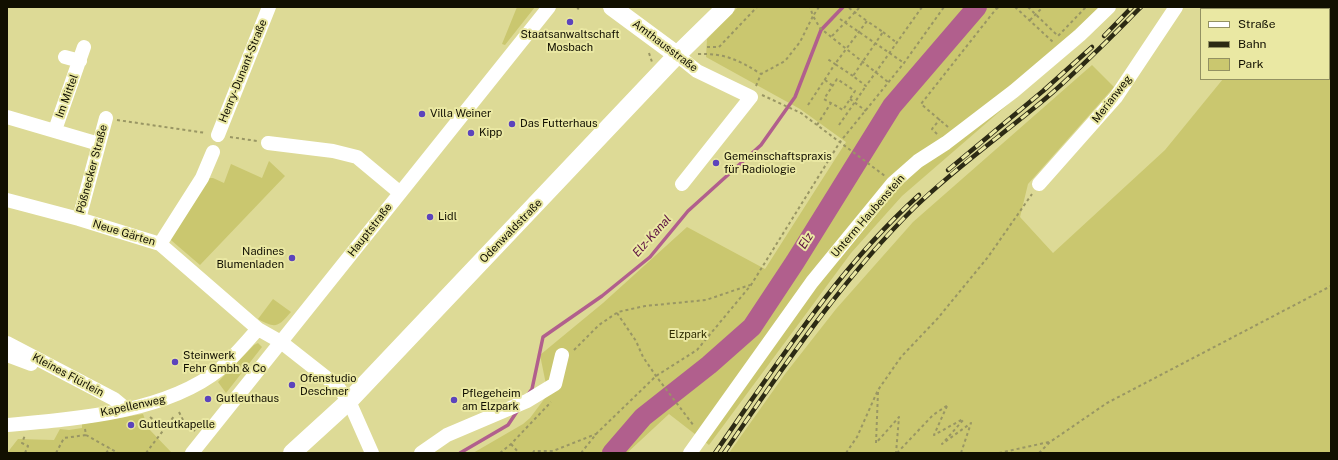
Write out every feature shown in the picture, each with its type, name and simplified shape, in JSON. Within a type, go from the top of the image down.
[{"type":"main road","name":"Amthausstraße","points":[[612,7],[677,55]]},
{"type":"main road","name":"Odenwaldstraße","points":[[292,453],[349,401],[677,55],[726,7]]},
{"type":"street","name":"Henry-Dunant-Straße","points":[[218,135],[269,7]]},
{"type":"street","name":"Hauptstraße","points":[[192,453],[399,192],[549,7]]},
{"type":"street","name":"Unterm Haubenstein","points":[[690,453],[812,282],[893,183],[918,162],[1014,92],[1080,35],[1109,7]]},
{"type":"street","name":"Merianweg","points":[[1039,184],[1116,97],[1176,7]]},
{"type":"street","name":"Im Mittel","points":[[55,130],[84,47]]},
{"type":"street","name":"Amthausstraße","points":[[677,55],[697,71],[753,94]]},
{"type":"street","name":"Im Mittel","points":[[65,57],[80,61]]},
{"type":"street","points":[[682,184],[753,94]]},
{"type":"street","name":"Im Mittel","points":[[7,117],[99,144]]},
{"type":"street","name":"Pößnecker Straße","points":[[79,219],[106,118]]},
{"type":"street","points":[[268,143],[334,151],[357,157],[399,192]]},
{"type":"street","points":[[160,244],[202,178],[214,152]]},
{"type":"street","name":"Neue Gärten","points":[[7,200],[79,219],[160,244],[258,329],[281,342],[337,386],[349,401],[372,453]]},
{"type":"street","name":"Kapellenweg","points":[[7,425],[83,416],[126,409],[169,399],[201,382],[220,369],[258,329]]},
{"type":"street","name":"Kleines Flürlein","points":[[7,343],[114,399],[126,409]]},
{"type":"street","points":[[421,453],[447,435],[522,404],[555,384],[567,354]]},
{"type":"street","points":[[7,355],[39,368],[45,362]]},
{"type":"path","points":[[716,53],[719,47],[757,7]]},
{"type":"path","points":[[810,7],[820,28],[888,82]]},
{"type":"path","points":[[819,7],[800,42],[785,61],[761,74],[753,94],[801,113],[875,167]]},
{"type":"path","points":[[832,36],[860,7]]},
{"type":"path","points":[[839,125],[922,7]]},
{"type":"path","points":[[581,453],[597,433],[656,376],[697,350],[751,284],[841,143],[904,63],[944,7]]},
{"type":"path","points":[[952,126],[950,128],[921,104],[996,9],[1000,7]]},
{"type":"path","points":[[1015,7],[1054,43],[1049,48]]},
{"type":"path","points":[[1028,7],[1058,36],[1086,7]]},
{"type":"path","points":[[1030,20],[1043,7]]},
{"type":"path","points":[[849,8],[897,43]]},
{"type":"path","points":[[840,19],[904,63]]},
{"type":"path","points":[[808,105],[867,21]]},
{"type":"path","points":[[853,76],[864,62],[883,32]]},
{"type":"path","points":[[704,46],[719,47]]},
{"type":"path","points":[[697,54],[716,53],[740,61],[761,74]]},
{"type":"path","points":[[826,58],[866,86]]},
{"type":"path","points":[[837,79],[855,91],[850,99],[843,110],[824,99],[837,79]]},
{"type":"path","points":[[825,80],[833,86]]},
{"type":"path","points":[[850,99],[866,111]]},
{"type":"path","points":[[816,125],[831,104]]},
{"type":"path","points":[[106,118],[268,143]]},
{"type":"path","points":[[940,119],[932,129],[946,143]]},
{"type":"path","points":[[846,453],[857,437],[878,390],[901,357],[938,318],[988,257],[1039,184]]},
{"type":"path","points":[[567,354],[599,325],[617,313],[646,306],[706,300],[751,284]]},
{"type":"path","points":[[1039,453],[1050,442],[1107,403],[1331,286]]},
{"type":"path","points":[[617,313],[636,341],[643,357],[687,418]]},
{"type":"path","points":[[878,390],[876,443],[899,416],[896,453]]},
{"type":"path","points":[[500,453],[550,405],[553,398]]},
{"type":"path","points":[[896,453],[933,415],[948,405],[934,436],[964,419],[942,444],[971,423],[961,453]]},
{"type":"path","points":[[179,412],[183,420],[194,429]]},
{"type":"path","points":[[146,453],[175,415]]},
{"type":"path","points":[[83,416],[86,435]]},
{"type":"path","points":[[146,420],[151,418],[164,428]]},
{"type":"path","points":[[25,453],[28,446],[22,443],[31,423]]},
{"type":"path","points":[[533,453],[534,451],[553,451],[597,433]]},
{"type":"path","points":[[56,453],[64,438],[86,435],[118,453]]},
{"type":"path","points":[[998,453],[1050,442]]},
{"type":"path","points":[[511,444],[519,453]]},
{"type":"path","points":[[106,453],[110,448]]},
{"type":"green space","points":[[517,7],[535,7],[505,45],[502,44]]},
{"type":"green space","name":"Elzpark","points":[[738,7],[1114,7],[1087,36],[902,196],[851,253],[709,445],[669,414],[627,453],[473,453],[523,424],[530,418],[548,394],[540,355],[603,303],[687,227],[765,269],[846,142],[800,109],[706,57],[707,39]]},
{"type":"green space","points":[[1331,7],[1331,453],[729,453],[785,374],[836,309],[913,222],[1092,65],[1114,87],[1028,184],[1020,217],[1053,253],[1165,150],[1222,80],[1330,80],[1330,8],[1282,8]]},
{"type":"green space","points":[[269,161],[285,176],[200,265],[165,235],[202,178],[213,178],[224,183],[231,164],[262,178]]},
{"type":"green space","points":[[273,299],[291,312],[283,321],[276,325],[269,324],[258,319]]},
{"type":"green space","points":[[258,343],[262,347],[226,393],[218,382],[254,345]]},
{"type":"green space","points":[[143,414],[148,428],[172,453],[7,453],[18,439],[54,440],[60,429],[69,430],[82,428],[82,424]]},
{"type":"waterway","name":"Elz-Kanal","points":[[529,393],[532,389],[543,337],[602,296],[650,257],[688,211],[761,145],[795,97],[821,30],[843,7]]},
{"type":"waterway","name":"Elz","points":[[612,453],[643,417],[709,365],[752,327],[795,262],[892,106],[977,7]]},
{"type":"waterway","name":"Elz-Kanal","points":[[460,453],[508,425],[518,410]]},
{"type":"railway","points":[[1104,36],[1132,7]]},
{"type":"railway","points":[[724,453],[814,326],[862,264],[888,235],[915,207],[946,179],[1058,88],[1141,7]]},
{"type":"railway","points":[[948,170],[1043,91],[1092,47]]},
{"type":"railway","points":[[715,453],[785,352],[835,285],[890,223],[919,195]]},
{"type":"place","name":"Staatsanwaltschaft Mosbach","points":[[570,22]]},
{"type":"place","name":"Villa Weiner","points":[[422,114]]},
{"type":"place","name":"Das Futterhaus","points":[[512,124]]},
{"type":"place","name":"Kipp","points":[[471,133]]},
{"type":"place","name":"Gemeinschaftspraxis für Radiologie","points":[[716,163]]},
{"type":"place","name":"Lidl","points":[[430,217]]},
{"type":"place","name":"Nadines Blumenladen","points":[[292,258]]},
{"type":"place","name":"Steinwerk Fehr Gmbh & Co","points":[[175,362]]},
{"type":"place","name":"Ofenstudio Deschner","points":[[292,385]]},
{"type":"place","name":"Gutleuthaus","points":[[208,399]]},
{"type":"place","name":"Pflegeheim am Elzpark","points":[[454,400]]},
{"type":"place","name":"Gutleutkapelle","points":[[131,425]]}]
